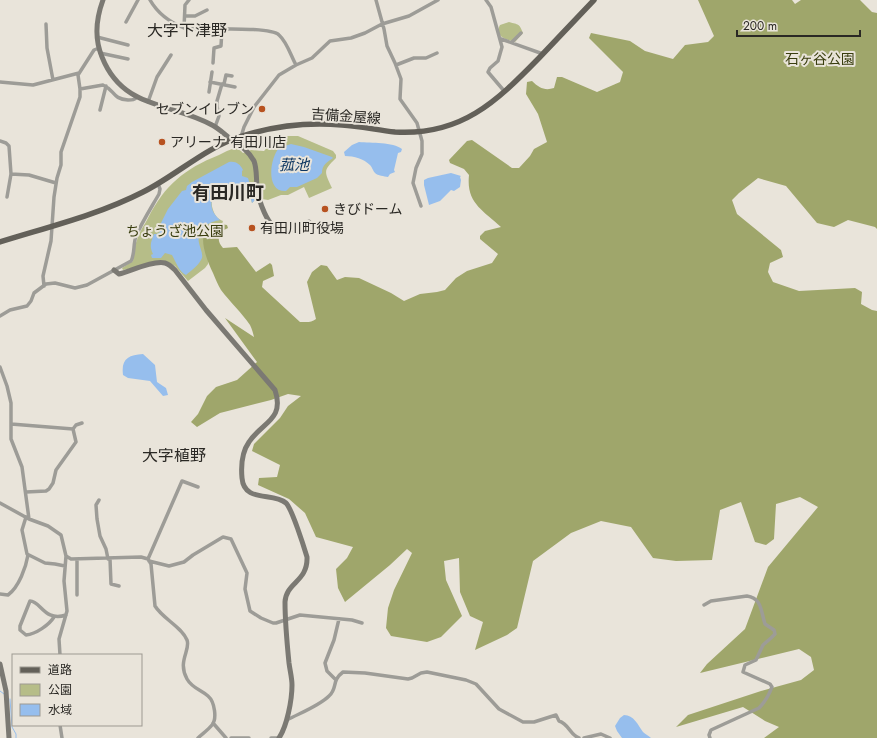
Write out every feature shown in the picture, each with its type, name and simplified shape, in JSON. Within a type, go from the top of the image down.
[{"type":"main road","name":"吉備金屋線","points":[[0,242],[106,208],[131,198],[158,184],[200,156],[232,140],[242,137],[283,127],[312,124],[341,125],[396,132],[419,131],[444,126],[468,118],[490,105],[505,92],[594,0]]},
{"type":"street","points":[[103,0],[97,20],[99,50],[107,68],[125,89],[148,102],[195,117],[215,127],[246,151],[254,161],[259,196],[265,214],[270,223],[278,229],[285,231],[309,222]]},
{"type":"street","points":[[126,22],[138,0]]},
{"type":"street","points":[[150,0],[162,15],[174,24],[184,28],[262,30],[275,32],[282,39],[296,65]]},
{"type":"street","points":[[184,28],[185,5],[189,0]]},
{"type":"street","points":[[376,0],[387,46],[401,79],[400,99],[417,122],[422,141],[423,149],[421,158],[413,177],[413,183],[421,206]]},
{"type":"street","points":[[242,137],[244,126],[254,107],[272,82],[279,75],[312,58],[330,41],[351,38],[370,31],[382,24],[409,16],[438,0]]},
{"type":"street","points":[[486,0],[491,7],[502,47],[498,61],[490,68],[488,72],[505,92]]},
{"type":"street","points":[[185,16],[195,16],[207,10]]},
{"type":"street","points":[[46,24],[53,80]]},
{"type":"street","points":[[213,63],[214,48],[221,46],[222,29]]},
{"type":"street","points":[[512,42],[521,33]]},
{"type":"street","points":[[97,37],[128,45]]},
{"type":"street","points":[[501,39],[543,54]]},
{"type":"street","points":[[44,286],[43,276],[52,240],[53,201],[61,164],[61,152],[80,97],[79,73],[94,50],[99,50],[128,59]]},
{"type":"street","points":[[396,65],[414,58],[426,58],[437,53]]},
{"type":"street","points":[[148,102],[157,77],[171,54]]},
{"type":"street","points":[[209,92],[212,72]]},
{"type":"street","points":[[0,82],[32,85],[79,73]]},
{"type":"street","points":[[215,127],[219,116],[217,101],[226,75],[232,76]]},
{"type":"street","points":[[210,82],[235,87]]},
{"type":"street","points":[[80,89],[100,85],[106,86],[119,99],[133,100],[137,97]]},
{"type":"street","points":[[100,110],[106,86]]},
{"type":"street","points":[[0,142],[6,143],[9,146],[11,174],[7,197]]},
{"type":"street","points":[[11,174],[36,177],[56,183]]},
{"type":"street","points":[[0,316],[10,310],[27,306],[34,293],[44,286],[55,283],[69,287],[78,287],[91,283],[129,262],[132,259],[134,244],[138,232],[159,194],[160,189],[158,184]]},
{"type":"street","points":[[114,270],[119,274],[154,263],[164,263],[170,265],[206,310],[275,390],[279,403],[278,409],[272,420],[250,440],[243,460],[242,478],[244,485],[252,494],[280,500],[288,506],[307,560],[306,571],[289,589],[286,598],[286,620],[292,685],[287,720],[284,730],[279,738],[271,738]]},
{"type":"street","points":[[0,367],[7,386],[10,403],[11,439],[14,450],[22,467],[26,492],[27,518],[22,530],[28,555],[26,567],[16,586],[8,594],[0,594]]},
{"type":"street","points":[[73,429],[76,425],[82,423]]},
{"type":"street","points":[[11,424],[73,429]]},
{"type":"street","points":[[26,492],[46,491],[51,487],[56,470],[76,442],[73,429]]},
{"type":"street","points":[[198,487],[182,481],[149,560],[156,606],[159,612],[186,638],[187,644],[183,660],[185,674],[193,686],[211,698],[214,711],[213,723],[198,738]]},
{"type":"street","points":[[98,500],[96,505],[100,536],[109,559],[111,584],[119,586]]},
{"type":"street","points":[[0,503],[27,518],[48,526],[61,535],[66,556],[64,581],[66,615],[60,639],[60,654]]},
{"type":"street","points":[[66,556],[69,559],[141,557],[169,566],[184,562],[223,537],[231,539],[247,573],[245,589],[250,610],[261,618],[276,624],[300,615],[352,620],[362,623]]},
{"type":"street","points":[[28,555],[45,563],[65,566]]},
{"type":"street","points":[[77,559],[77,595]]},
{"type":"street","points":[[704,606],[711,601],[747,596],[752,597],[758,600],[766,624],[774,630],[775,634],[763,645],[756,660],[745,665],[743,672],[770,684],[772,687],[764,704],[759,708],[711,730],[709,736],[710,738]]},
{"type":"street","points":[[54,616],[46,627],[29,635],[26,635],[20,630],[20,626],[30,601],[34,602],[44,611],[54,616],[66,615]]},
{"type":"street","points":[[335,679],[327,671],[325,664],[334,640],[338,619]]},
{"type":"street","points":[[0,664],[6,691],[9,738]]},
{"type":"street","points":[[287,720],[329,696],[334,688],[335,679],[343,672],[348,671],[408,679],[420,673],[427,672],[466,680],[476,684],[499,709],[523,722],[534,722],[556,714],[559,721],[563,722],[572,734],[579,738]]},
{"type":"street","points":[[0,688],[6,691]]},
{"type":"street","points":[[213,723],[226,738]]},
{"type":"street","points":[[60,726],[62,738]]},
{"type":"street","points":[[584,738],[601,734],[610,738]]},
{"type":"street","points":[[231,738],[249,738]]},
{"type":"green space","name":"石ヶ谷公園","points":[[698,0],[792,0],[795,4],[801,0],[860,0],[872,12],[877,13],[877,229],[875,227],[848,220],[834,227],[817,223],[786,186],[758,178],[732,200],[737,214],[781,250],[783,257],[770,263],[768,272],[773,282],[799,291],[855,288],[862,292],[861,304],[877,311],[877,738],[764,738],[779,727],[765,721],[743,707],[676,727],[688,715],[761,691],[801,680],[814,670],[811,657],[799,649],[700,673],[707,664],[745,629],[768,567],[818,507],[800,497],[776,504],[774,539],[766,545],[755,542],[741,502],[720,510],[712,560],[676,561],[653,558],[631,527],[601,521],[571,533],[533,561],[517,628],[507,635],[475,650],[483,622],[470,616],[460,592],[459,558],[444,561],[446,580],[462,616],[441,637],[427,642],[391,636],[386,628],[388,608],[394,590],[412,553],[407,549],[345,602],[338,588],[336,569],[347,558],[353,547],[316,537],[305,513],[289,499],[258,485],[259,478],[277,477],[280,465],[252,451],[254,444],[280,418],[288,406],[301,396],[288,394],[271,400],[220,413],[197,427],[191,422],[198,414],[207,396],[216,387],[237,380],[257,362],[225,318],[254,337],[250,325],[221,290],[206,257],[203,240],[204,233],[208,228],[216,225],[227,225],[228,228],[220,232],[220,244],[223,248],[237,247],[256,272],[270,263],[272,265],[274,276],[263,281],[262,287],[300,322],[311,322],[316,319],[307,282],[312,272],[321,265],[327,266],[337,280],[345,277],[359,278],[391,293],[404,301],[420,294],[445,290],[456,278],[467,271],[492,263],[498,254],[480,239],[480,236],[485,231],[501,227],[477,205],[473,199],[470,193],[469,175],[464,169],[450,163],[449,160],[467,141],[472,140],[512,168],[519,168],[534,149],[547,142],[538,114],[526,94],[527,82],[532,81],[542,88],[551,89],[554,88],[557,77],[562,77],[597,92],[620,82],[623,72],[589,38],[591,33],[630,41],[645,51],[673,59],[685,45],[708,42],[714,36]]},
{"type":"green space","points":[[509,22],[521,27],[523,33],[515,42],[502,37],[499,32],[500,25]]},
{"type":"green space","name":"ちょうざ池公園","points":[[285,136],[298,136],[333,151],[336,158],[326,172],[332,188],[309,198],[304,187],[288,195],[281,195],[268,200],[255,200],[252,203],[248,193],[242,188],[235,185],[227,186],[214,194],[212,201],[215,214],[223,221],[222,224],[213,227],[208,264],[205,268],[188,281],[175,266],[166,261],[123,270],[122,268],[133,261],[138,237],[154,206],[177,179],[196,166],[228,151],[237,149],[243,153],[251,150],[264,151],[275,139]]},
{"type":"water","points":[[359,142],[388,144],[402,149],[401,152],[398,153],[394,170],[395,172],[390,174],[388,177],[379,175],[375,173],[370,165],[365,161],[355,157],[345,156],[344,152],[352,145]]},
{"type":"water","name":"菰池","points":[[291,144],[304,147],[333,158],[325,164],[322,173],[317,178],[297,187],[290,187],[286,191],[279,190],[272,180],[271,174],[273,159],[279,148]]},
{"type":"water","points":[[229,162],[236,163],[242,168],[242,176],[248,178],[255,200],[252,203],[247,192],[240,186],[231,185],[222,188],[215,193],[212,201],[213,210],[220,220],[207,224],[201,230],[199,234],[199,243],[202,254],[201,261],[186,275],[180,269],[172,255],[165,253],[161,258],[152,258],[151,255],[153,254],[151,244],[154,234],[160,232],[159,227],[168,209],[182,191],[186,190],[187,186],[192,182]]},
{"type":"water","points":[[451,173],[461,176],[460,187],[454,191],[451,190],[440,201],[429,205],[424,180]]},
{"type":"water","points":[[143,354],[155,365],[157,382],[166,388],[168,395],[163,396],[150,381],[128,378],[123,375],[124,362],[133,355]]},
{"type":"water","points":[[624,715],[627,715],[633,719],[643,732],[651,738],[622,738],[615,726]]},
{"type":"waterway","points":[[0,691],[4,694]]},
{"type":"waterway","points":[[10,699],[12,727],[16,734],[16,738]]},
{"type":"place","name":"セブンイレブン","points":[[262,109]]},
{"type":"place","name":"アリーナ 有田川店","points":[[162,142]]},
{"type":"place","name":"きびドーム","points":[[325,209]]},
{"type":"place","name":"有田川町役場","points":[[252,228]]},
{"type":"district","name":"大字下津野","points":[[187,30]]},
{"type":"district","name":"有田川町","points":[[228,193]]},
{"type":"district","name":"大字植野","points":[[174,455]]}]
